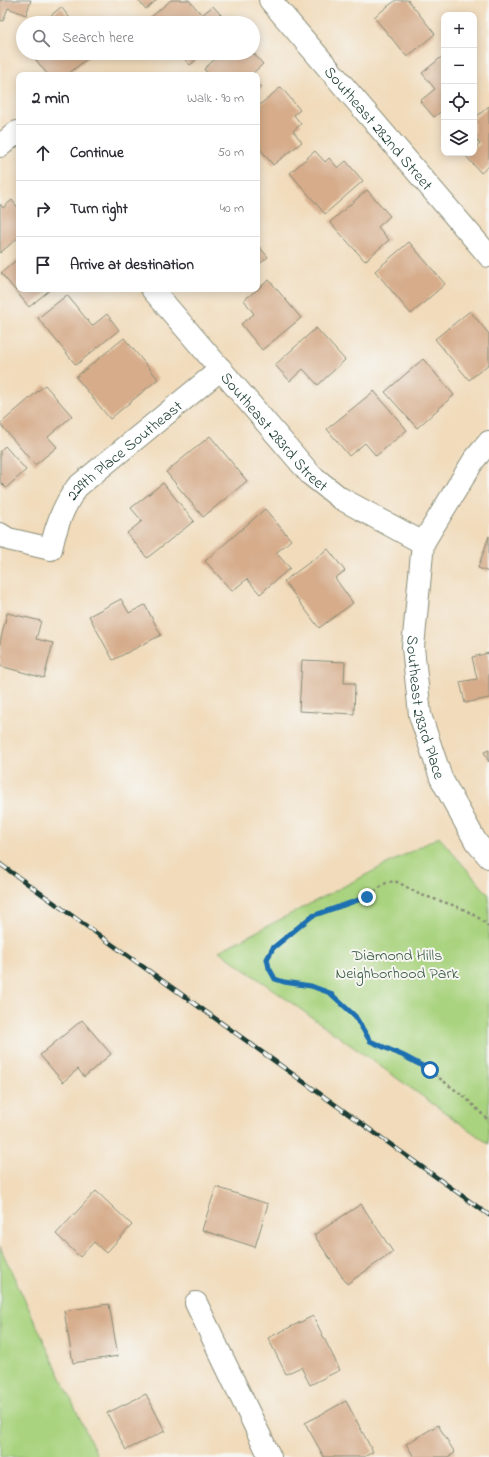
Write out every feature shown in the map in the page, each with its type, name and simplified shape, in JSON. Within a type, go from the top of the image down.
[{"type":"street","name":"Southeast 282nd Street","points":[[270,0],[489,256]]},
{"type":"street","points":[[0,146],[16,134]]},
{"type":"street","name":"Southeast 283rd Street","points":[[155,292],[311,475],[340,498],[423,543]]},
{"type":"street","name":"229th Place Southeast","points":[[0,534],[8,539],[51,549],[55,530],[67,500],[77,487],[221,369]]},
{"type":"street","points":[[423,543],[474,460],[489,442]]},
{"type":"street","name":"Southeast 283rd Place","points":[[423,543],[412,647],[420,715],[441,778],[476,842],[489,857]]},
{"type":"street","points":[[196,1303],[270,1457]]},
{"type":"path","points":[[489,927],[484,922],[462,908],[418,893],[394,881],[386,883],[367,897],[312,916],[273,948],[267,959],[269,968],[275,979],[284,982],[311,986],[330,993],[355,1016],[370,1041],[404,1056],[430,1070],[467,1099],[489,1121]]},
{"type":"green space","name":"Diamond Hills Neighborhood Park","points":[[439,837],[489,895],[489,1144],[219,951]]},
{"type":"green space","points":[[0,1247],[98,1457],[0,1457]]},
{"type":"building","points":[[0,0],[31,0],[26,15],[8,8],[3,21],[0,20]]},
{"type":"building","points":[[138,0],[157,0],[146,9]]},
{"type":"building","points":[[171,0],[189,0],[202,15],[213,6],[222,16],[152,16]]},
{"type":"building","points":[[396,0],[408,0],[435,34],[407,57],[374,17]]},
{"type":"building","points":[[61,7],[68,16],[50,16]]},
{"type":"building","points":[[441,57],[441,111],[434,117],[420,101],[435,89],[422,73]]},
{"type":"building","points":[[36,60],[85,60],[71,72],[46,72]]},
{"type":"building","points":[[185,60],[196,60],[190,65]]},
{"type":"building","points":[[214,60],[259,60],[263,64],[254,72],[206,72],[204,69]]},
{"type":"building","points":[[281,87],[300,110],[294,115],[301,124],[293,131],[302,142],[273,165],[260,149],[260,104]]},
{"type":"building","points":[[489,106],[489,166],[481,173],[466,156],[477,156],[477,146],[480,144],[477,140],[477,116]]},
{"type":"building","points":[[315,151],[325,162],[329,158],[338,168],[346,161],[363,181],[325,214],[290,173]]},
{"type":"building","points":[[367,190],[390,216],[378,227],[389,240],[365,261],[330,222]]},
{"type":"building","points":[[12,200],[16,205],[16,240],[0,253],[0,204],[3,208]]},
{"type":"building","points":[[409,242],[445,284],[411,314],[375,271]]},
{"type":"building","points":[[260,248],[268,257],[260,264]]},
{"type":"building","points":[[16,260],[16,291],[1,273]]},
{"type":"building","points":[[269,280],[301,318],[262,350],[241,324],[254,314],[244,300],[254,292],[260,292],[260,287]]},
{"type":"building","points":[[17,292],[47,292],[29,307]]},
{"type":"building","points":[[67,295],[92,326],[107,314],[119,330],[76,365],[38,318]]},
{"type":"building","points":[[470,311],[489,334],[489,364],[469,380],[435,339]]},
{"type":"building","points":[[316,328],[345,360],[318,385],[303,369],[290,381],[275,365]]},
{"type":"building","points":[[124,338],[158,379],[110,419],[76,377]]},
{"type":"building","points":[[423,359],[454,395],[417,428],[385,392]]},
{"type":"building","points":[[45,385],[72,416],[48,437],[57,447],[35,465],[0,424]]},
{"type":"building","points":[[374,391],[407,430],[376,456],[365,443],[349,456],[327,429]]},
{"type":"building","points":[[210,436],[247,481],[203,517],[166,472]]},
{"type":"building","points":[[5,446],[26,470],[6,488],[0,482],[0,451]]},
{"type":"building","points":[[163,483],[194,521],[147,558],[127,533],[142,521],[131,508]]},
{"type":"building","points":[[265,509],[291,540],[276,553],[290,568],[260,594],[247,579],[232,591],[205,561]]},
{"type":"building","points":[[489,536],[489,572],[478,568]]},
{"type":"building","points":[[328,549],[345,571],[335,578],[353,603],[319,628],[284,581]]},
{"type":"building","points":[[121,599],[129,613],[145,605],[161,635],[113,660],[89,616]]},
{"type":"building","points":[[7,613],[41,621],[36,639],[53,643],[44,678],[0,666],[0,642]]},
{"type":"building","points":[[489,653],[489,698],[465,703],[460,682],[477,679],[472,657]]},
{"type":"building","points":[[302,660],[345,662],[344,683],[355,683],[354,714],[299,711]]},
{"type":"building","points":[[489,750],[489,762],[484,752]]},
{"type":"building","points":[[82,1020],[111,1054],[84,1077],[78,1069],[63,1082],[40,1055]]},
{"type":"building","points":[[216,1187],[268,1204],[255,1247],[202,1230]]},
{"type":"building","points":[[96,1191],[132,1225],[106,1253],[94,1242],[80,1257],[56,1234]]},
{"type":"building","points":[[361,1204],[393,1252],[347,1284],[314,1235]]},
{"type":"building","points":[[109,1304],[118,1356],[73,1363],[64,1311]]},
{"type":"building","points":[[313,1316],[340,1370],[310,1385],[301,1367],[286,1374],[268,1338]]},
{"type":"building","points":[[146,1394],[165,1431],[126,1450],[107,1413]]},
{"type":"building","points":[[346,1401],[373,1452],[364,1457],[324,1457],[305,1423]]},
{"type":"building","points":[[438,1425],[455,1453],[448,1457],[414,1457],[406,1444]]},
{"type":"railway","points":[[0,864],[489,1215]]},
{"type":"route","points":[[367,897],[312,916],[273,948],[267,959],[269,968],[275,979],[284,982],[311,986],[330,993],[355,1016],[370,1041],[404,1056],[430,1070]]}]
